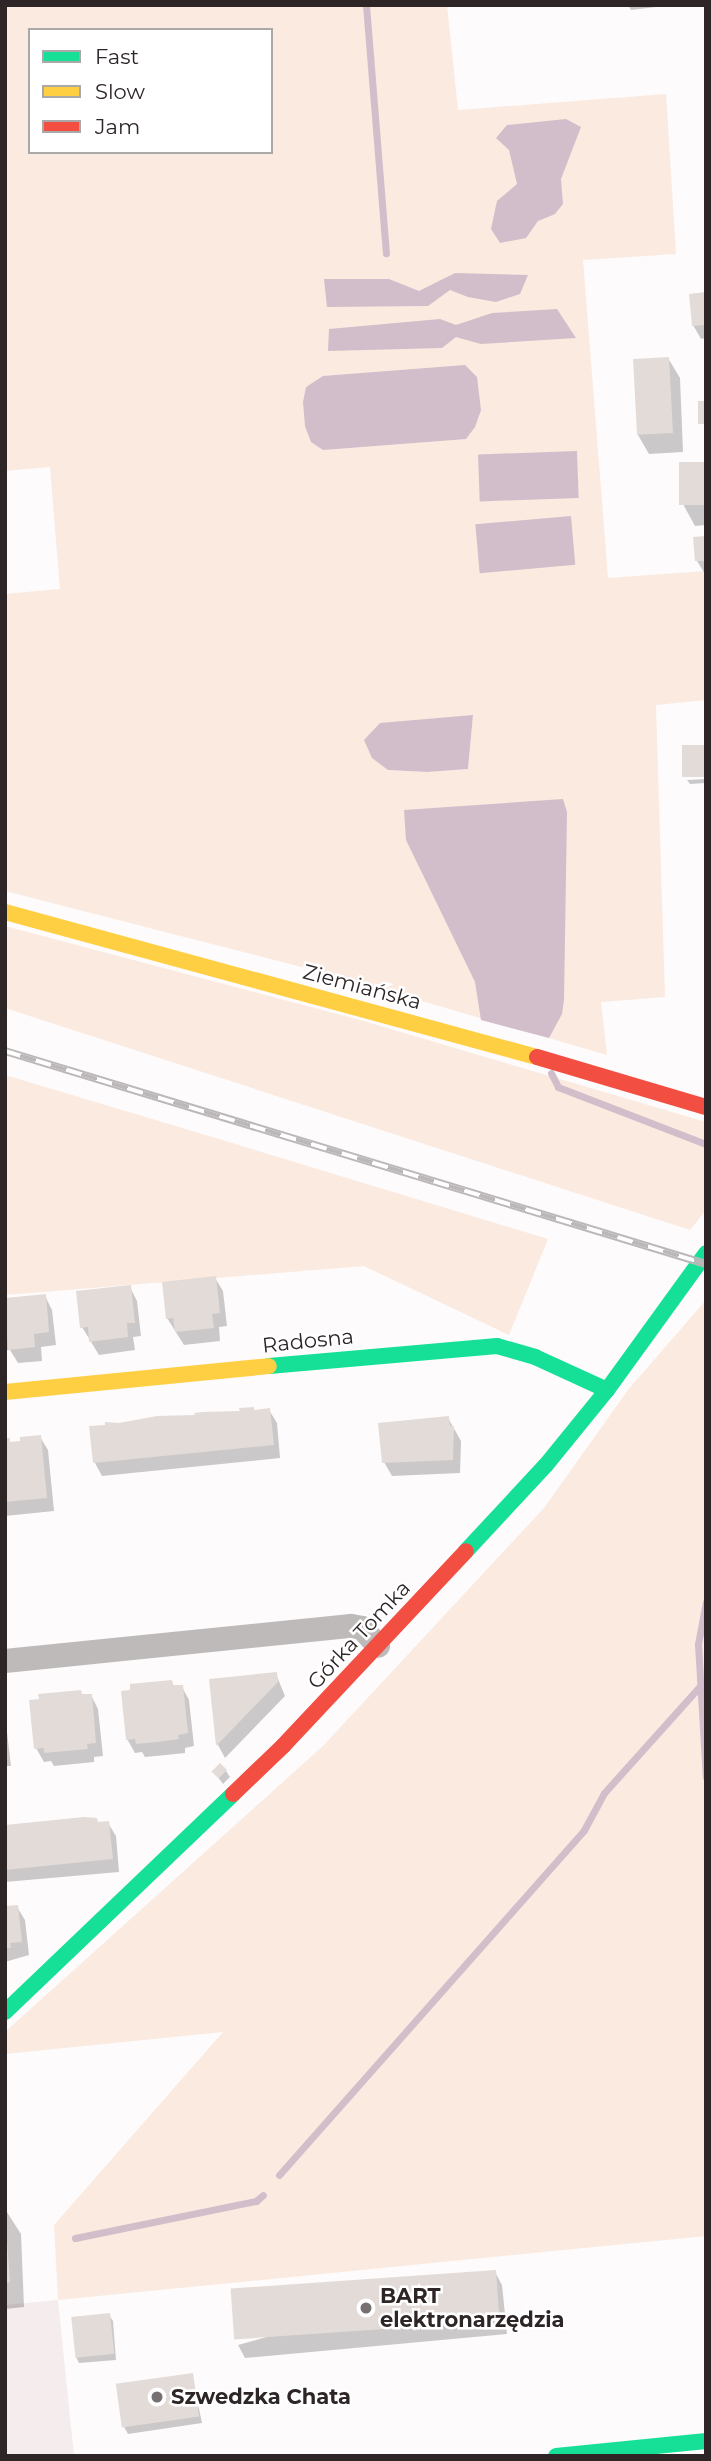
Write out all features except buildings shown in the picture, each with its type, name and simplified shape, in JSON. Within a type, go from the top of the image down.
[{"type":"street","name":"Ziemiańska","points":[[5,912],[461,1035],[706,1107]]},
{"type":"street","name":"Górka Tomka","points":[[5,2012],[283,1746],[546,1465],[607,1390],[706,1254]]},
{"type":"street","name":"Radosna","points":[[5,1392],[449,1348],[497,1346],[535,1357],[607,1390]]},
{"type":"street","points":[[5,1661],[351,1626],[362,1628],[378,1646]]},
{"type":"street","points":[[556,2456],[605,2454],[706,2441]]},
{"type":"shaded area","points":[[5,5],[447,5],[458,110],[666,94],[676,254],[583,260],[608,578],[706,571],[706,700],[656,705],[665,997],[601,1002],[607,1055],[329,974],[5,891],[5,594],[60,589],[50,467],[5,471]],"holes":[[[473,716],[468,769],[427,772],[388,770]]]},
{"type":"shaded area","points":[[566,119],[581,127],[561,179],[563,204],[555,214],[538,221],[526,238],[500,243],[491,229],[497,201],[517,184],[509,150],[496,138],[507,125]]},
{"type":"shaded area","points":[[455,273],[528,275],[520,294],[496,302],[468,297],[450,290],[428,306],[327,307],[324,279],[389,279],[419,291]]},
{"type":"shaded area","points":[[557,309],[576,338],[481,344],[456,337],[442,348],[328,351],[329,329],[440,319],[456,325],[492,313]]},
{"type":"shaded area","points":[[465,365],[477,377],[481,410],[475,427],[466,439],[323,450],[311,442],[305,426],[303,402],[306,387],[323,376]]},
{"type":"shaded area","points":[[577,451],[579,498],[480,501],[478,454]]},
{"type":"shaded area","points":[[571,516],[575,565],[480,573],[475,524]]},
{"type":"shaded area","points":[[473,715],[468,769],[427,772],[388,770],[372,758],[364,740],[380,723]]},
{"type":"shaded area","points":[[563,799],[567,812],[564,1000],[562,1014],[549,1038],[481,1020],[475,982],[406,840],[404,810]]},
{"type":"shaded area","points":[[5,926],[360,1020],[706,1122],[706,1210],[690,1230],[5,1008]]},
{"type":"shaded area","points":[[5,1075],[548,1239],[509,1335],[364,1266],[5,1295]]},
{"type":"shaded area","points":[[706,1300],[706,2236],[58,2300],[54,2225],[223,2032],[5,2054],[5,2032],[323,1746],[544,1508],[628,1390]]},
{"type":"shaded area","points":[[58,2300],[74,2456],[5,2456],[5,2305]]},
{"type":"waterway","points":[[366,5],[386,253]]},
{"type":"waterway","points":[[551,1073],[558,1087],[706,1144]]},
{"type":"waterway","points":[[706,1602],[698,1644],[706,1777]]},
{"type":"waterway","points":[[279,2175],[584,1830],[604,1793],[701,1685]]},
{"type":"waterway","points":[[75,2238],[256,2201],[263,2195]]},
{"type":"railway","points":[[5,1051],[706,1264]]},
{"type":"traffic: fast","points":[[466,1551],[546,1465],[607,1390],[706,1253]]},
{"type":"traffic: fast","points":[[269,1366],[497,1346],[535,1357],[607,1390]]},
{"type":"traffic: fast","points":[[5,2012],[233,1794]]},
{"type":"traffic: fast","points":[[556,2456],[706,2441]]},
{"type":"traffic: slow","points":[[5,912],[537,1057]]},
{"type":"traffic: slow","points":[[5,1392],[269,1366]]},
{"type":"traffic: jam","points":[[537,1057],[706,1107]]},
{"type":"traffic: jam","points":[[233,1794],[283,1746],[466,1551]]},
{"type":"place","name":"BART elektronarzędzia","points":[[366,2308]]},
{"type":"place","name":"Szwedzka Chata","points":[[157,2397]]}]
